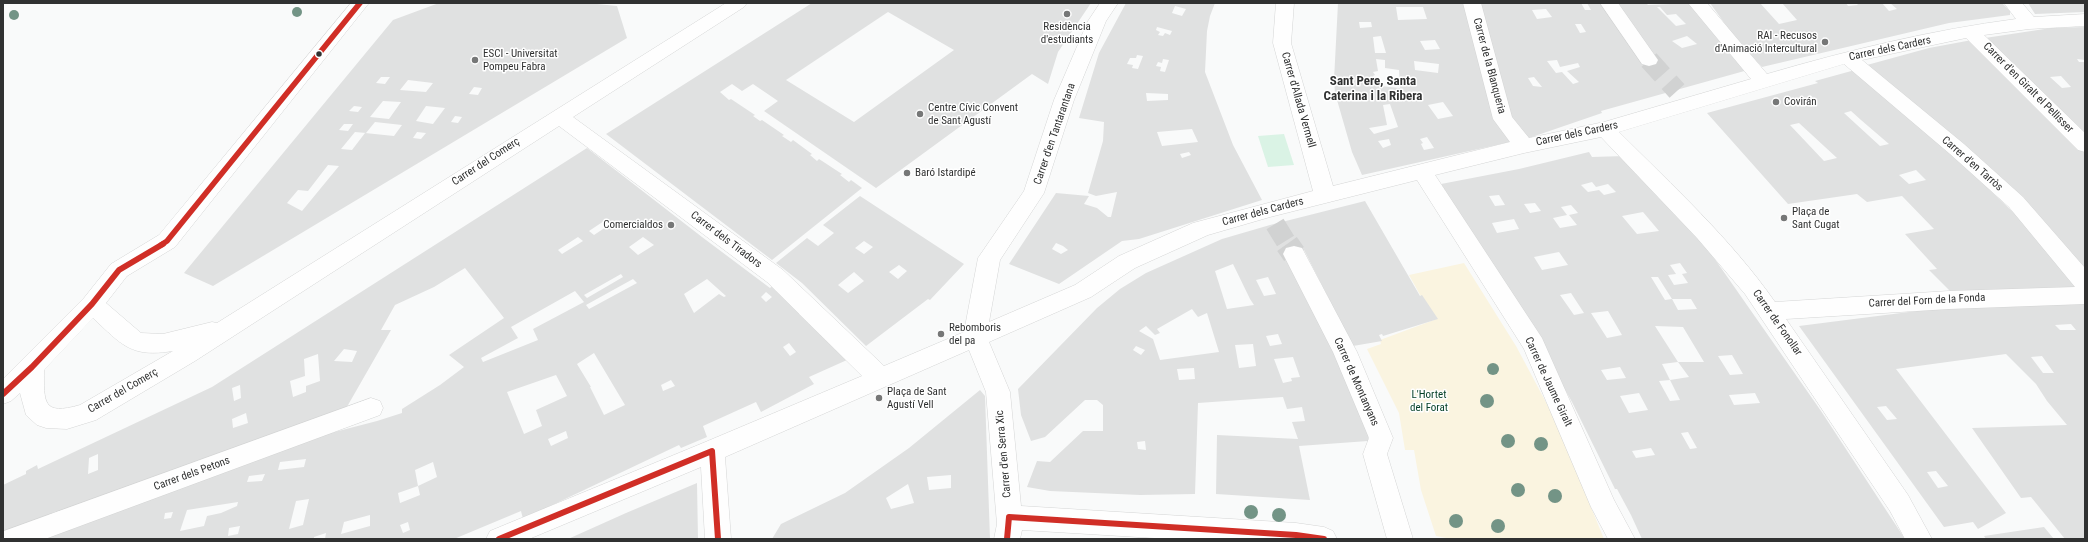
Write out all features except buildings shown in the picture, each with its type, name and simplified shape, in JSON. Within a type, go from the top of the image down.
[{"type":"street","points":[[3,394],[32,367],[92,304],[119,270],[167,241],[360,3]]},
{"type":"street","name":"Carrer del Comerç","points":[[32,367],[32,394],[35,408],[46,418],[67,419],[87,413],[236,323],[558,116],[738,3]]},
{"type":"street","name":"Carrer d'en Tantarantana","points":[[975,337],[988,258],[1034,194],[1064,100],[1097,21],[1109,3]]},
{"type":"street","name":"Carrer d'Allada Vermell","points":[[1285,3],[1282,43],[1325,196]]},
{"type":"street","name":"Carrer de la Blanqueria","points":[[1472,3],[1503,119],[1524,146]]},
{"type":"street","points":[[1609,3],[1649,60]]},
{"type":"street","points":[[1697,3],[1764,83]]},
{"type":"street","points":[[2013,3],[2029,23]]},
{"type":"street","name":"Carrer dels Carders","points":[[975,337],[1083,291],[1134,259],[1202,230],[1272,216],[1325,196],[1524,146],[1605,129],[1691,105],[1847,57],[1970,31],[2029,23],[2085,20]]},
{"type":"street","name":"Carrer d'en Giralt el Pellisser","points":[[1970,31],[2085,145]]},
{"type":"street","name":"Carrer d'en Tarròs","points":[[1847,57],[1957,149],[2016,202],[2085,283]]},
{"type":"street","points":[[1677,91],[1691,105]]},
{"type":"street","name":"Carrer dels Tiradors","points":[[558,116],[775,276],[854,354],[881,378]]},
{"type":"street","name":"Carrer de Fonollar","points":[[1605,129],[1705,232],[1753,288],[1900,503],[1919,539]]},
{"type":"street","name":"Carrer de Jaume Giralt","points":[[1422,172],[1534,346],[1604,507],[1622,539]]},
{"type":"street","name":"Carrer de Montanyans","points":[[1294,254],[1345,352],[1381,438],[1375,454],[1400,539]]},
{"type":"street","name":"Carrer del Forn de la Fonda","points":[[1769,311],[1927,301],[2085,295]]},
{"type":"street","name":"Carrer del Comerç","points":[[92,304],[136,342],[155,344],[191,337],[236,323]]},
{"type":"street","points":[[499,539],[712,451],[975,337]]},
{"type":"street","name":"Carrer d'en Serra Xic","points":[[975,337],[998,392],[1008,528]]},
{"type":"street","name":"Carrer dels Petons","points":[[13,539],[371,408]]},
{"type":"street","points":[[712,451],[718,539]]},
{"type":"street","points":[[1008,528],[1296,535],[1322,539]]},
{"type":"green space","points":[[1284,134],[1294,165],[1268,167],[1258,136]]},
{"type":"sand","points":[[1464,263],[1516,346],[1556,421],[1604,539],[1451,539],[1436,536],[1421,490],[1414,450],[1405,450],[1399,413],[1367,349],[1381,344],[1380,340],[1434,320],[1409,275]]},
{"type":"tunnel","points":[[1649,60],[1677,91]]},
{"type":"tunnel","points":[[1275,224],[1288,245]]},
{"type":"tunnel","points":[[1287,244],[1294,254]]},
{"type":"transit line","points":[[3,394],[32,367],[92,304],[119,270],[167,241],[360,3]]},
{"type":"transit line","points":[[499,539],[712,451],[718,539]]},
{"type":"transit line","points":[[1007,539],[1009,517],[1296,535],[1324,539]]},
{"type":"place","name":"Residència d'estudiants","points":[[1067,14]]},
{"type":"place","name":"RAI - Recusos d'Animació Intercultural","points":[[1825,42]]},
{"type":"place","name":"ESCI - Universitat Pompeu Fabra","points":[[475,60]]},
{"type":"place","name":"Covirán","points":[[1776,102]]},
{"type":"place","name":"Centre Cívic Convent de Sant Agustí","points":[[920,114]]},
{"type":"place","name":"Baró Istardipé","points":[[907,173]]},
{"type":"place","name":"Plaça de Sant Cugat","points":[[1784,218]]},
{"type":"place","name":"Comercialdos","points":[[671,225]]},
{"type":"place","name":"Rebomboris del pa","points":[[941,334]]},
{"type":"place","name":"Plaça de Sant Agustí Vell","points":[[879,398]]},
{"type":"district","name":"Sant Pere, Santa Caterina i la Ribera","points":[[1373,90]]},
{"type":"park label","name":"L'Hortet del Forat","points":[[1429,401]]}]
